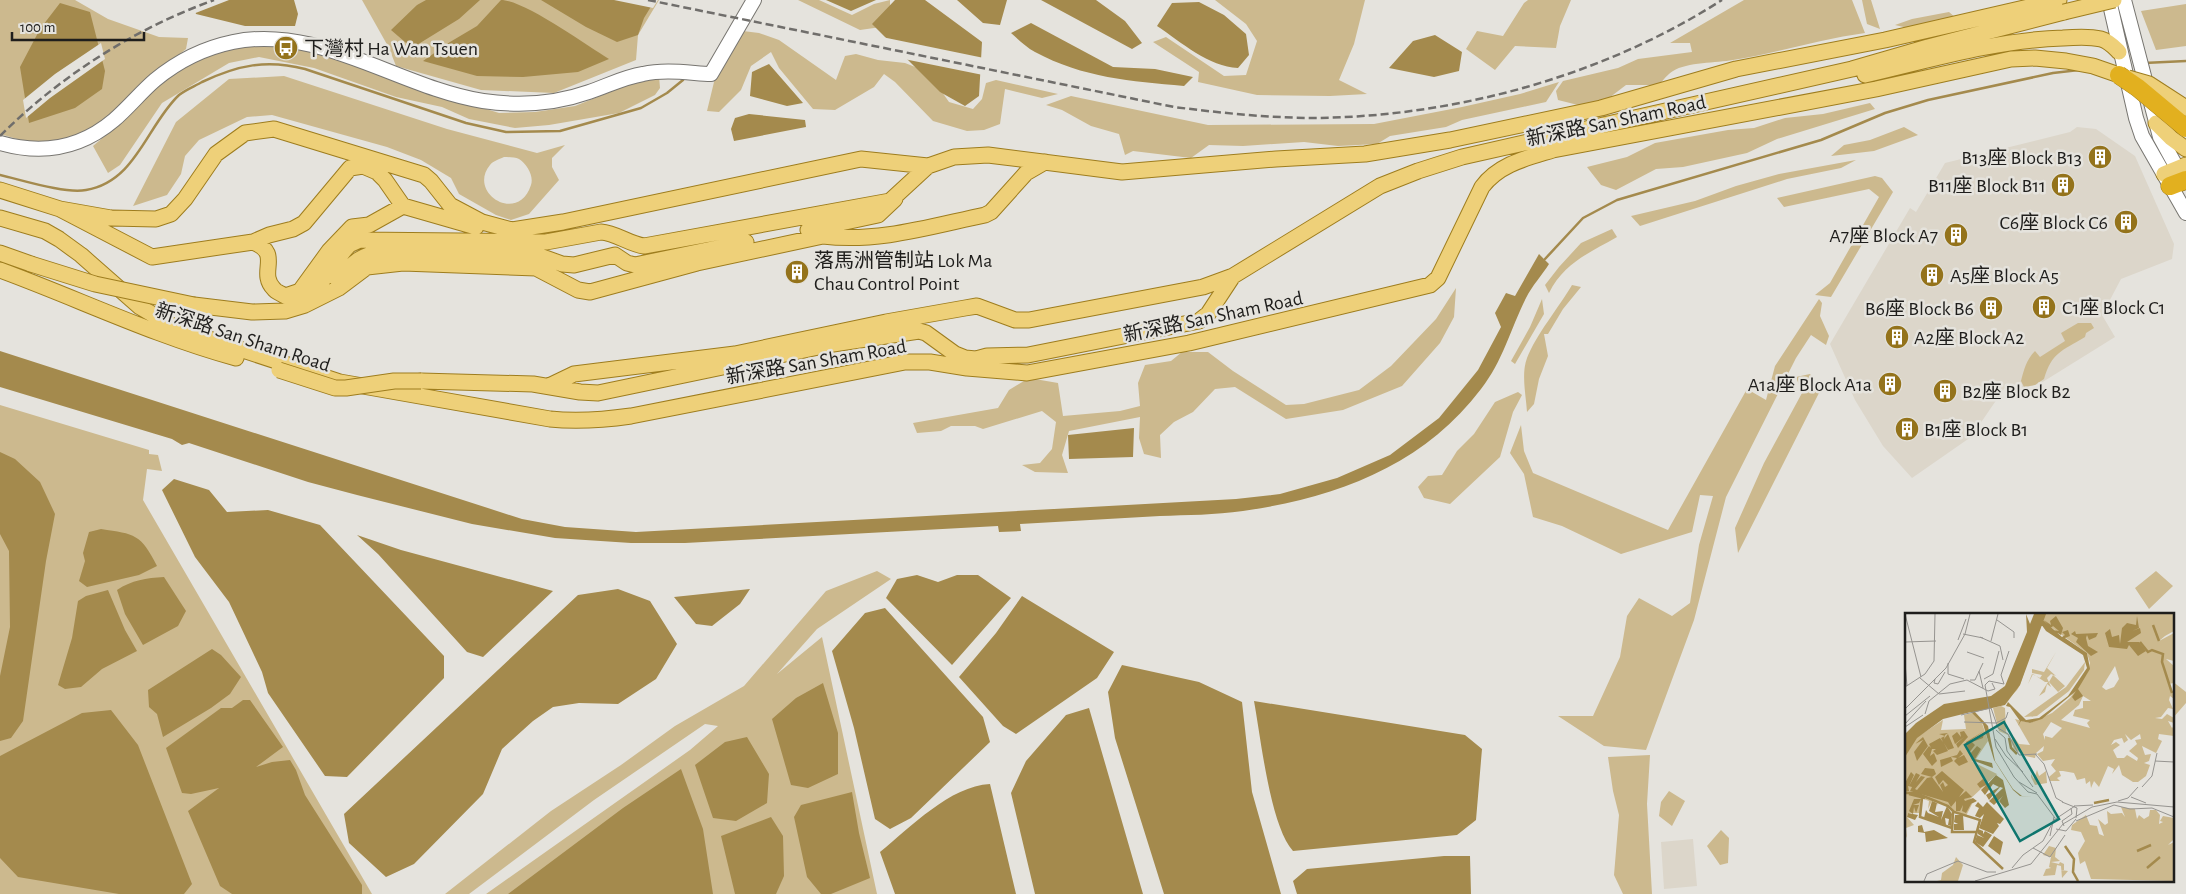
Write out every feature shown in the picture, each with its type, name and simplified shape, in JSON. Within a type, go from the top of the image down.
[{"type":"highway","points":[[2121,65],[2186,128]]},
{"type":"main road","name":"新深路 San Sham Road","points":[[60,209],[152,257],[253,242],[304,224],[350,168],[363,166],[377,172],[385,180],[403,206],[494,232],[563,222],[861,159],[928,166],[954,157],[988,155],[1122,172],[1276,159],[1365,154],[1450,140],[1601,108],[1736,69],[2062,6],[2114,0]]},
{"type":"main road","name":"新深路 San Sham Road","points":[[549,386],[574,374],[735,354],[886,322],[977,306],[1014,320],[1029,320],[1203,287],[1232,276],[1380,186],[1418,171],[1462,157],[1537,139],[1595,128],[1852,69],[2062,6]]},
{"type":"main road","points":[[1697,122],[1766,97],[2002,43],[2080,37],[2103,40],[2112,45],[2121,65],[2186,108]]},
{"type":"main road","points":[[1852,69],[1944,57]]},
{"type":"main road","name":"新深路 San Sham Road","points":[[110,312],[129,314],[176,328],[340,382],[550,419],[578,422],[631,416],[905,362],[930,362],[1027,374],[1189,343],[1430,285],[1438,278],[1482,187],[1491,176],[1502,168],[1553,150],[1876,89],[1998,62],[2035,58],[2093,66],[2121,65]]},
{"type":"main road","points":[[2156,123],[2171,138],[2186,149]]},
{"type":"main road","name":"新深路 San Sham Road","points":[[0,190],[60,209],[111,218],[156,219],[171,214],[185,199],[216,154],[246,133],[274,129],[424,175],[450,205],[482,222],[512,230]]},
{"type":"main road","name":"新深路 San Sham Road","points":[[0,253],[95,284],[194,305],[252,312],[285,311],[305,305],[339,288],[366,267],[375,264],[403,263],[536,268],[578,290],[590,292],[697,263],[823,236],[841,238],[884,237],[985,215],[991,212],[1026,173],[1045,162]]},
{"type":"main road","name":"新深路 San Sham Road","points":[[305,305],[338,278],[354,261],[367,254],[386,250],[537,255],[562,264],[574,265],[615,255],[627,263],[635,265],[878,215],[928,166]]},
{"type":"main road","points":[[305,305],[343,252],[349,245],[360,240],[546,242],[609,232],[637,245],[644,246],[895,199]]},
{"type":"main road","points":[[253,242],[263,246],[269,255],[268,276],[274,289],[284,296],[300,291],[328,251],[352,227],[369,225],[403,206]]},
{"type":"main road","name":"新深路 San Sham Road","points":[[0,218],[45,231],[59,239],[144,310],[176,328]]},
{"type":"main road","name":"新深路 San Sham Road","points":[[0,270],[110,312],[179,341],[335,388],[394,381],[421,381],[549,386],[580,392],[598,393],[833,344],[919,331],[926,332],[955,354],[966,358],[1028,355],[1198,321],[1208,314],[1232,276]]},
{"type":"street","points":[[0,143],[26,149],[47,150],[83,141],[104,128],[176,64],[213,47],[247,39],[272,38],[302,42],[452,94],[506,103],[534,103],[563,99],[633,76],[652,72],[712,74],[754,0]]},
{"type":"street","points":[[2108,0],[2121,65],[2139,127],[2179,177]]},
{"type":"street","points":[[2122,0],[2131,40],[2138,54],[2160,137],[2179,177],[2186,213]]},
{"type":"shaded area","points":[[0,0],[75,0],[108,19],[159,37],[188,38],[186,49],[147,81],[100,127],[62,144],[24,141],[0,134]]},
{"type":"shaded area","points":[[191,0],[294,0],[298,14],[295,26],[245,26],[196,14]]},
{"type":"shaded area","points":[[362,0],[659,0],[638,35],[636,60],[554,93],[481,90],[396,66],[389,48]]},
{"type":"shaded area","points":[[426,0],[480,0],[459,19],[412,48],[391,30],[417,5]]},
{"type":"shaded area","points":[[501,0],[524,7],[539,15],[609,59],[578,72],[523,77],[477,76],[423,61],[477,26]]},
{"type":"shaded area","points":[[541,0],[655,0],[644,18],[638,35],[617,42],[586,27]]},
{"type":"shaded area","points":[[798,0],[819,0],[852,15],[874,4],[890,0],[890,15],[881,27],[860,30]]},
{"type":"shaded area","points":[[826,0],[876,0],[851,11]]},
{"type":"shaded area","points":[[895,0],[925,0],[982,42],[979,96],[965,106],[940,92],[872,24]]},
{"type":"shaded area","points":[[957,0],[1007,0],[1000,25],[983,23]]},
{"type":"shaded area","points":[[1041,0],[1096,0],[1125,21],[1142,43],[1132,49]]},
{"type":"shaded area","points":[[1215,0],[1365,0],[1354,44],[1339,80],[1367,94],[1330,96],[1257,95],[1198,82],[1199,72],[1153,42],[1166,37],[1224,76],[1246,75],[1257,41],[1246,24]]},
{"type":"shaded area","points":[[1528,0],[1571,0],[1560,26],[1556,48],[1515,46],[1495,70],[1466,49],[1477,31],[1503,36],[1524,3]]},
{"type":"shaded area","points":[[1744,0],[1852,0],[1865,33],[1749,57],[1686,66],[1671,72],[1659,85],[1626,85],[1605,101],[1582,106],[1558,100],[1556,91],[1563,81],[1618,68],[1638,59],[1692,52],[1690,43],[1670,43]]},
{"type":"shaded area","points":[[1862,0],[1871,0],[1880,29],[1867,24]]},
{"type":"shaded area","points":[[1199,2],[1224,15],[1246,34],[1249,55],[1238,68],[1227,67],[1206,58],[1157,26],[1172,3]]},
{"type":"shaded area","points":[[60,3],[90,12],[105,71],[102,89],[75,108],[29,123],[20,67],[40,29]]},
{"type":"shaded area","points":[[2186,4],[2186,46],[2156,50],[2141,11]]},
{"type":"shaded area","points":[[1949,12],[1956,18],[1908,28],[1895,25],[1912,19]]},
{"type":"shaded area","points":[[1031,23],[1113,67],[1155,69],[1193,77],[1184,86],[1108,77],[1071,68],[1035,52],[1011,33]]},
{"type":"shaded area","points":[[735,30],[759,33],[779,40],[836,80],[845,56],[856,54],[878,60],[905,63],[928,72],[949,102],[973,109],[982,99],[986,83],[996,80],[1058,94],[1042,98],[1005,89],[1000,124],[984,130],[967,131],[933,121],[895,82],[884,74],[874,87],[835,110],[813,109],[779,68],[771,52],[751,66],[741,90],[719,112],[707,111],[722,49]]},
{"type":"shaded area","points":[[1435,35],[1462,52],[1459,71],[1434,77],[1389,68],[1413,41]]},
{"type":"shaded area","points":[[281,45],[316,51],[425,90],[499,113],[535,112],[575,106],[610,92],[636,78],[659,76],[660,88],[655,95],[619,113],[549,125],[515,128],[469,119],[442,107],[396,97],[314,68],[259,57],[229,63],[162,103],[120,165],[108,173],[93,146],[132,113],[154,88],[198,59],[237,47]]},
{"type":"shaded area","points":[[769,64],[803,103],[787,106],[750,96],[752,72]]},
{"type":"shaded area","points":[[284,76],[447,129],[537,153],[565,145],[552,158],[552,167],[559,180],[529,214],[511,220],[496,215],[459,194],[451,178],[421,160],[387,147],[272,115],[247,117],[199,140],[185,156],[181,174],[167,195],[133,206],[176,122],[229,79]],"holes":[[[504,157],[516,158],[522,161],[532,178],[525,197],[516,203],[506,204],[497,200],[489,194],[485,186],[485,176],[490,165]]]},
{"type":"shaded area","points":[[1559,82],[1546,102],[1462,120],[1446,127],[1390,136],[1377,144],[1338,146],[1304,142],[1243,146],[1209,145],[1191,158],[1133,151],[1125,155],[1119,134],[1091,126],[1062,110],[1046,105],[1071,96],[1208,125],[1374,124],[1520,94]]},
{"type":"shaded area","points":[[1870,103],[1875,109],[1777,139],[1747,153],[1683,167],[1656,169],[1616,190],[1601,185],[1587,167],[1627,157],[1655,143],[1728,130],[1754,128],[1785,118],[1823,114]]},
{"type":"shaded area","points":[[749,114],[805,120],[806,127],[734,141],[731,129],[735,118]]},
{"type":"shaded area","points":[[1904,127],[1918,135],[1874,151],[1831,156],[1844,145],[1870,140]]},
{"type":"shaded area","points":[[2077,127],[2096,129],[2135,156],[2174,244],[2172,259],[2121,279],[2102,315],[2115,337],[2041,383],[2024,388],[2006,386],[1971,437],[1912,478],[1883,446],[1855,400],[1830,344],[1910,208],[1916,212],[1945,163],[2070,132]]},
{"type":"shaded area","points":[[1856,160],[1841,168],[1787,179],[1640,226],[1631,216],[1695,201],[1736,186],[1779,174]]},
{"type":"shaded area","points":[[1875,176],[1882,178],[1893,192],[1831,297],[1815,295],[1830,283],[1879,197],[1869,189],[1784,207],[1777,198]]},
{"type":"shaded area","points":[[1612,229],[1617,237],[1570,266],[1549,293],[1545,285],[1581,243]]},
{"type":"shaded area","points":[[1539,254],[1549,264],[1526,298],[1501,356],[1481,389],[1458,416],[1432,439],[1404,458],[1375,474],[1311,497],[1243,511],[1020,524],[1021,531],[999,532],[998,526],[685,543],[631,543],[555,538],[472,524],[308,482],[189,443],[182,445],[172,439],[0,387],[0,351],[522,519],[565,527],[636,532],[1236,499],[1280,494],[1337,478],[1390,455],[1439,418],[1478,370],[1501,327],[1495,313],[1506,293],[1515,296]]},
{"type":"shaded area","points":[[1572,285],[1581,287],[1563,309],[1548,334],[1544,334],[1548,356],[1539,379],[1534,404],[1527,412],[1524,378],[1527,358]]},
{"type":"shaded area","points":[[1456,288],[1454,317],[1440,343],[1402,386],[1343,410],[1286,419],[1235,387],[1215,389],[1193,412],[1174,422],[1160,435],[1161,458],[1144,454],[1139,438],[1140,417],[1069,431],[1062,455],[1068,473],[1035,472],[1022,465],[1040,463],[1052,449],[1056,422],[1042,411],[983,429],[975,426],[951,426],[941,431],[917,433],[913,423],[998,408],[1009,390],[1029,378],[1058,383],[1063,416],[1120,411],[1140,406],[1138,383],[1145,365],[1171,361],[1182,352],[1208,352],[1233,371],[1286,405],[1304,404],[1359,390],[1391,366],[1436,319]]},
{"type":"shaded area","points":[[1542,299],[1544,314],[1515,364],[1511,361],[1530,327]]},
{"type":"shaded area","points":[[1819,299],[1822,303],[1820,316],[1829,336],[1826,345],[1811,335],[1796,358],[1726,497],[1694,620],[1646,750],[1604,746],[1558,716],[1593,716],[1620,657],[1627,616],[1639,598],[1672,616],[1690,603],[1699,545],[1713,496],[1700,495],[1692,532],[1621,554],[1562,526],[1533,517],[1524,474],[1510,453],[1521,425],[1524,451],[1533,473],[1668,530],[1747,389],[1766,400],[1775,366]]},
{"type":"shaded area","points":[[2078,323],[2091,323],[2094,328],[2086,333],[2085,337],[2064,349],[2054,358],[2044,379],[2035,385],[2024,387],[2021,381],[2026,364],[2032,354],[2035,351],[2040,357],[2065,341],[2061,333]]},
{"type":"shaded area","points":[[1810,374],[1821,389],[1738,553],[1735,528],[1764,463],[1802,393],[1796,377]]},
{"type":"shaded area","points":[[1518,392],[1522,395],[1513,412],[1500,457],[1450,504],[1424,498],[1418,487],[1428,476],[1442,475],[1457,451],[1474,434],[1495,402]]},
{"type":"shaded area","points":[[0,405],[149,450],[149,454],[158,455],[162,471],[147,469],[143,500],[372,894],[0,894]]},
{"type":"shaded area","points":[[1134,428],[1133,457],[1069,459],[1068,435]]},
{"type":"shaded area","points":[[0,452],[15,459],[40,482],[55,514],[46,561],[23,721],[11,738],[0,741],[0,676],[10,627],[9,551],[0,534]]},
{"type":"shaded area","points":[[174,479],[209,490],[227,512],[268,510],[320,525],[444,656],[444,678],[347,777],[325,776],[268,693],[262,672],[229,602],[195,557],[162,490]]},
{"type":"shaded area","points":[[101,529],[122,532],[136,537],[146,547],[157,566],[139,575],[87,587],[79,581],[85,561],[83,553],[89,532]]},
{"type":"shaded area","points":[[357,535],[401,550],[553,591],[483,657],[467,652],[378,554]]},
{"type":"shaded area","points":[[877,571],[891,579],[817,629],[777,674],[822,637],[877,894],[486,894],[690,750],[718,726],[705,724],[594,800],[469,894],[445,894],[551,811],[621,765],[675,726],[744,686],[826,591]]},
{"type":"shaded area","points":[[2156,571],[2173,586],[2149,609],[2135,588]]},
{"type":"shaded area","points":[[917,575],[938,582],[957,575],[978,575],[1011,598],[952,665],[886,598],[897,579]]},
{"type":"shaded area","points":[[164,577],[186,611],[178,626],[143,645],[125,614],[117,590],[139,580]]},
{"type":"shaded area","points":[[618,589],[650,601],[677,644],[656,679],[618,704],[579,703],[553,707],[533,721],[502,749],[483,794],[414,864],[386,877],[349,843],[344,814],[578,595]]},
{"type":"shaded area","points":[[750,589],[740,604],[712,626],[696,624],[674,597]]},
{"type":"shaded area","points":[[108,590],[125,630],[137,651],[102,669],[81,687],[65,689],[58,685],[72,638],[78,601],[86,596]]},
{"type":"shaded area","points":[[1022,596],[1114,652],[1097,678],[1016,734],[1003,726],[959,677],[996,633]]},
{"type":"shaded area","points":[[885,608],[983,717],[990,742],[911,818],[890,829],[875,819],[854,728],[832,651],[865,613]]},
{"type":"shaded area","points":[[212,649],[221,655],[241,677],[230,694],[211,708],[163,737],[157,714],[149,707],[148,690]]},
{"type":"shaded area","points":[[1122,665],[1199,682],[1242,702],[1252,792],[1281,894],[1164,894],[1115,738],[1108,692]]},
{"type":"shaded area","points":[[823,683],[838,733],[838,774],[808,788],[791,785],[772,719],[796,698]]},
{"type":"shaded area","points":[[2174,683],[2186,692],[2186,703],[2174,717]]},
{"type":"shaded area","points":[[243,700],[250,700],[283,747],[256,767],[272,762],[290,760],[296,770],[305,795],[362,885],[362,894],[232,894],[220,886],[188,811],[219,788],[191,794],[182,793],[166,748],[221,708],[232,708]]},
{"type":"shaded area","points":[[1254,701],[1465,735],[1482,749],[1476,820],[1457,835],[1293,851],[1285,839],[1272,802]]},
{"type":"shaded area","points":[[1089,708],[1143,894],[1035,894],[1011,793],[1026,761],[1066,715]]},
{"type":"shaded area","points":[[111,710],[138,745],[192,884],[184,894],[119,894],[18,877],[0,858],[0,756],[82,713]]},
{"type":"shaded area","points":[[747,737],[769,774],[767,803],[736,821],[713,818],[695,765],[725,742]]},
{"type":"shaded area","points":[[1650,755],[1647,804],[1652,894],[1623,894],[1614,875],[1619,815],[1608,757]]},
{"type":"shaded area","points":[[681,769],[703,829],[713,894],[508,894],[623,808]]},
{"type":"shaded area","points":[[990,784],[1016,894],[895,894],[880,852],[918,820],[946,800],[975,786]]},
{"type":"shaded area","points":[[1669,791],[1685,801],[1672,826],[1659,816],[1661,802]]},
{"type":"shaded area","points":[[852,792],[859,833],[870,878],[831,894],[821,894],[807,877],[794,817],[801,805]]},
{"type":"shaded area","points":[[771,817],[783,836],[784,876],[776,894],[735,894],[721,836]]},
{"type":"shaded area","points":[[1721,830],[1729,838],[1728,863],[1720,865],[1707,846]]},
{"type":"shaded area","points":[[1693,839],[1697,886],[1664,889],[1661,842]]},
{"type":"shaded area","points":[[1444,856],[1470,856],[1471,894],[1297,894],[1293,881],[1307,869]]},
{"type":"pier","points":[[189,0],[229,0],[193,14]]},
{"type":"pier","points":[[614,0],[658,0],[653,8]]},
{"type":"pier","points":[[882,37],[984,58],[983,75],[904,59]]},
{"type":"pier","points":[[101,43],[105,59],[50,98],[26,118],[23,100],[55,74]]},
{"type":"waterway","points":[[2144,63],[2186,61]]},
{"type":"waterway","points":[[0,175],[43,186],[77,191],[103,185],[117,176],[129,164],[168,107],[179,95],[215,76],[253,65],[278,64],[305,69],[466,123],[506,132],[560,131],[641,108],[667,93],[683,80]]},
{"type":"waterway","points":[[1545,259],[1583,218],[1617,200],[1821,140],[1885,113],[1928,100],[2053,73],[2079,70]]},
{"type":"railway","points":[[0,136],[23,114],[73,74],[100,56],[155,25],[214,0]]},
{"type":"railway","points":[[648,0],[1174,107],[1246,115],[1317,118],[1423,109],[1475,100],[1527,87],[1578,70],[1628,50],[1676,27],[1722,0]]},
{"type":"place","name":"下灣村 Ha Wan Tsuen","points":[[286,48]]},
{"type":"place","name":"B13座 Block B13","points":[[2100,157]]},
{"type":"place","name":"B11座 Block B11","points":[[2063,185]]},
{"type":"place","name":"C6座 Block C6","points":[[2126,222]]},
{"type":"place","name":"A7座 Block A7","points":[[1956,235]]},
{"type":"place","name":"落馬洲管制站 Lok Ma Chau Control Point","points":[[797,272]]},
{"type":"place","name":"A5座 Block A5","points":[[1932,275]]},
{"type":"place","name":"C1座 Block C1","points":[[2044,307]]},
{"type":"place","name":"B6座 Block B6","points":[[1991,308]]},
{"type":"place","name":"A2座 Block A2","points":[[1897,337]]},
{"type":"place","name":"A1a座 Block A1a","points":[[1890,384]]},
{"type":"place","name":"B2座 Block B2","points":[[1945,391]]},
{"type":"place","name":"B1座 Block B1","points":[[1907,429]]}]
